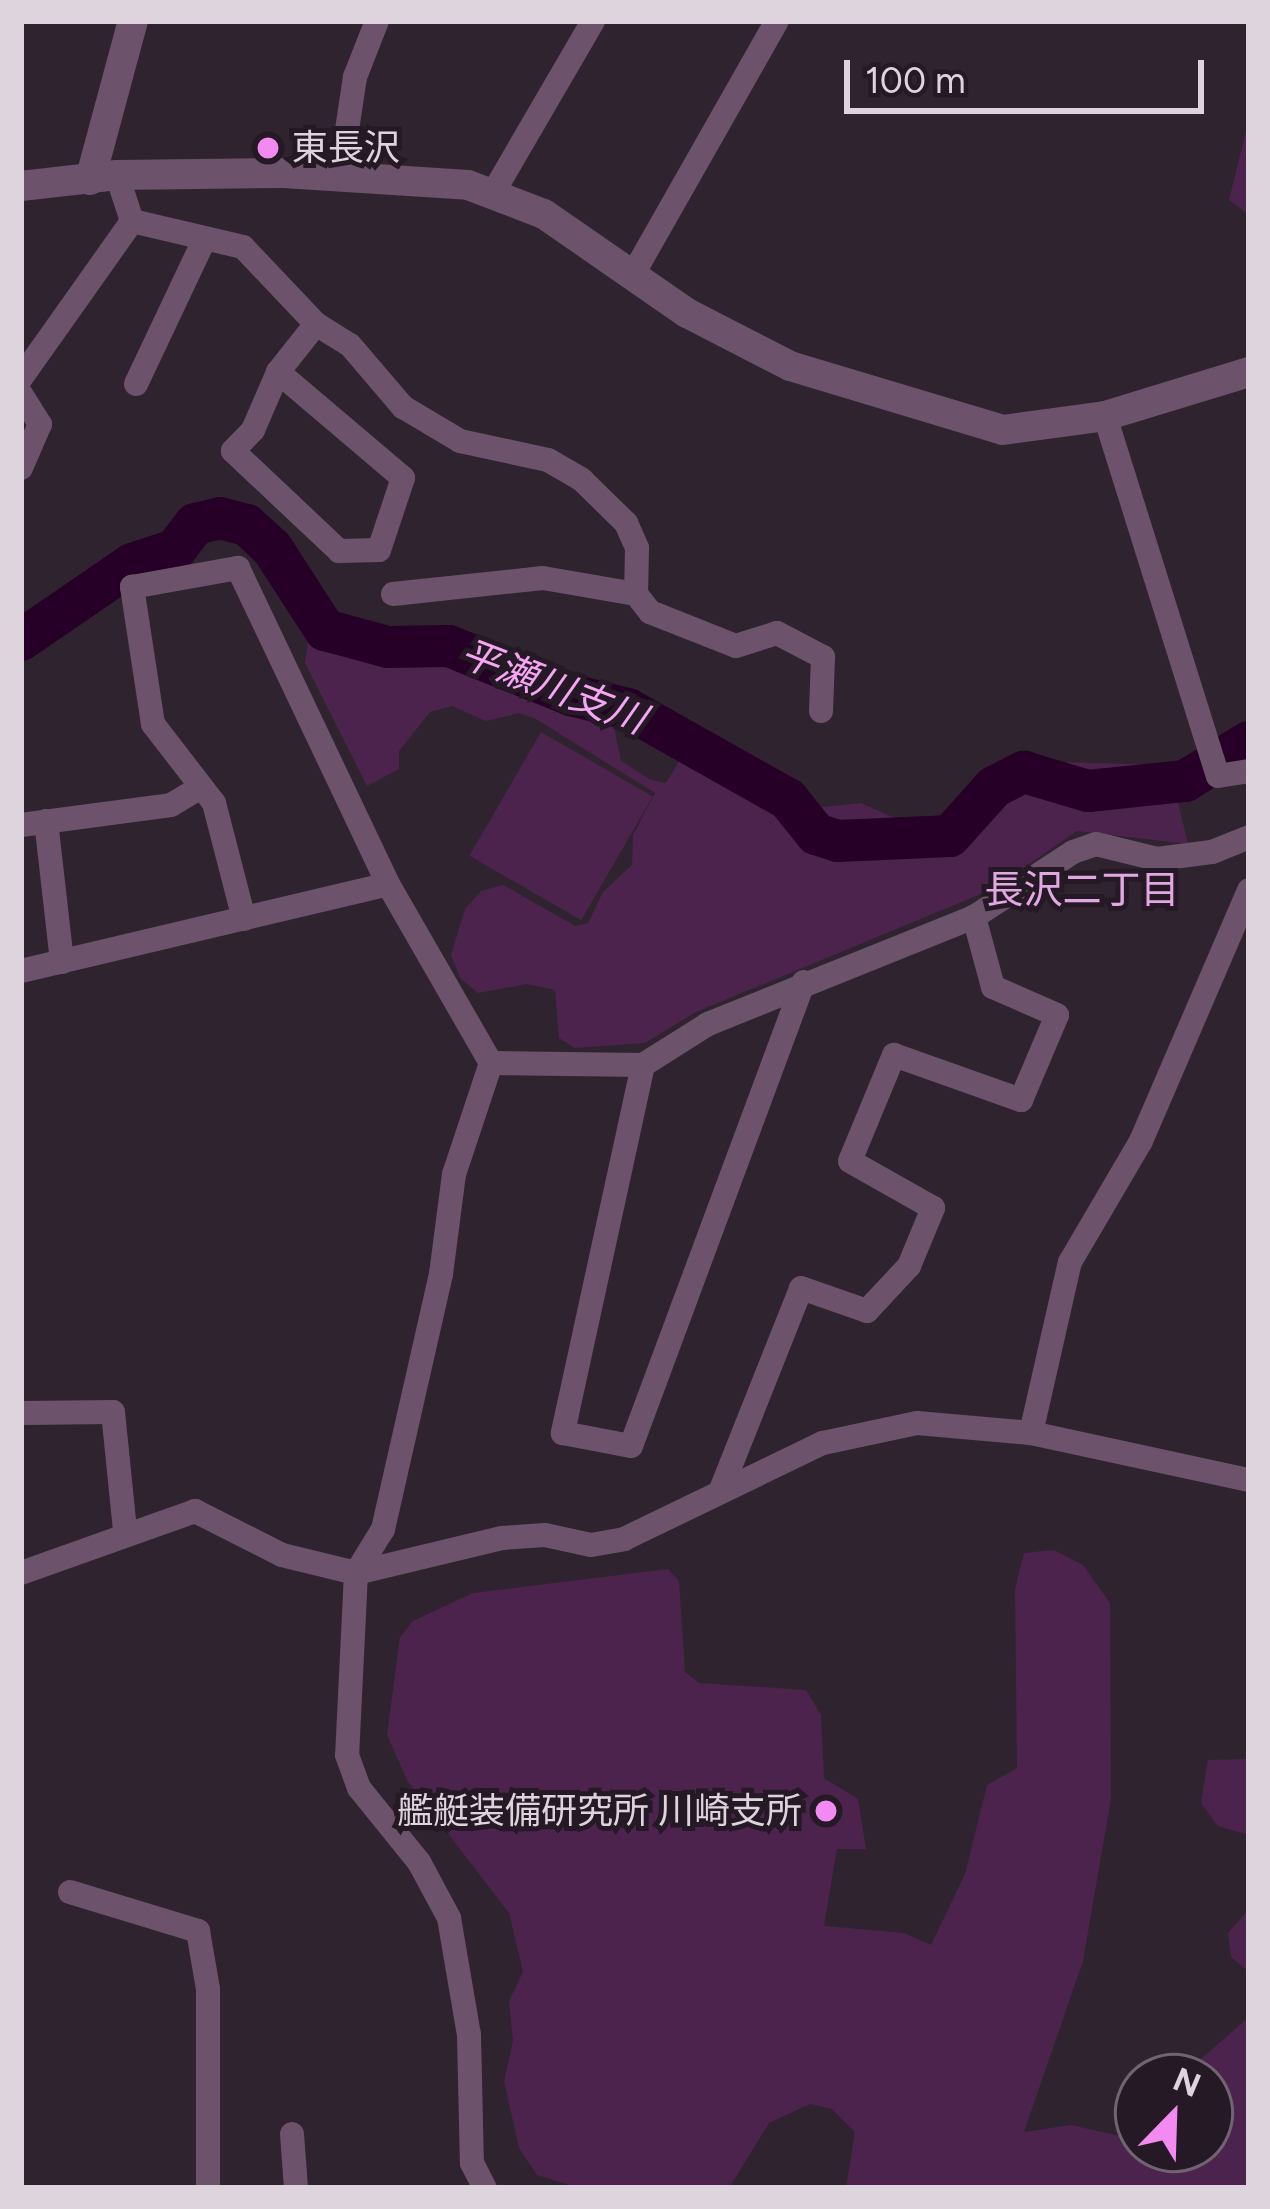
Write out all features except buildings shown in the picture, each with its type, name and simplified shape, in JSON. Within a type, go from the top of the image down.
[{"type":"street","points":[[133,21],[103,177],[132,221],[203,242],[243,247],[316,324],[350,345],[403,406],[460,441],[548,460],[582,480],[626,523],[637,548],[636,594],[650,612],[736,646],[777,633],[823,657],[821,711]]},
{"type":"street","points":[[340,176],[355,77],[376,21]]},
{"type":"street","points":[[493,193],[593,21]]},
{"type":"street","points":[[632,276],[777,21]]},
{"type":"street","points":[[21,186],[103,177],[340,176],[426,179],[493,193],[544,214],[632,276],[790,366],[898,405],[1004,430],[1105,416],[1249,372]]},
{"type":"street","points":[[21,378],[132,221]]},
{"type":"street","points":[[136,384],[203,242]]},
{"type":"street","points":[[278,372],[404,478],[379,550],[339,551],[233,451],[253,430],[278,372],[316,324]]},
{"type":"street","points":[[21,394],[40,424],[21,468]]},
{"type":"street","points":[[1105,416],[1218,776],[1249,771]]},
{"type":"street","points":[[244,920],[214,803],[153,724],[132,587],[238,568],[388,884],[491,1063],[454,1174],[441,1274],[383,1529],[356,1573],[346,1755],[359,1788],[418,1862],[448,1918],[469,2035],[472,2163],[485,2188]]},
{"type":"street","points":[[394,594],[543,578],[636,594]]},
{"type":"street","points":[[62,962],[34,823],[171,805],[201,788]]},
{"type":"street","points":[[491,1063],[643,1064],[709,1024],[974,917],[1096,844],[1157,859],[1212,852],[1249,837]]},
{"type":"street","points":[[21,971],[388,884]]},
{"type":"street","points":[[1031,1433],[1070,1262],[1141,1141],[1249,890]]},
{"type":"street","points":[[722,1487],[801,1288],[867,1311],[909,1265],[933,1208],[850,1161],[894,1055],[1021,1100],[1057,1015],[993,987],[974,917]]},
{"type":"street","points":[[643,1064],[563,1433],[631,1446],[804,982]]},
{"type":"street","points":[[21,1413],[113,1412],[125,1532]]},
{"type":"street","points":[[21,1573],[125,1532],[210,1513],[282,1555],[356,1573],[502,1538],[545,1535],[591,1545],[624,1539],[722,1487],[823,1443],[917,1423],[1031,1433],[1249,1480]]},
{"type":"street","points":[[70,1892],[198,1931],[208,1989],[208,2188]]},
{"type":"street","points":[[292,2134],[296,2188]]},
{"type":"shaded area","points":[[1249,119],[1249,215],[1229,200]]},
{"type":"shaded area","points":[[337,617],[370,633],[483,645],[540,674],[606,688],[621,761],[651,780],[666,783],[679,762],[695,758],[777,801],[814,808],[861,803],[914,827],[965,805],[1007,760],[1156,765],[1176,794],[1188,844],[1077,831],[993,889],[696,1012],[645,1043],[575,1048],[559,1038],[555,990],[527,984],[478,993],[460,978],[451,955],[465,909],[481,891],[503,885],[575,926],[588,923],[603,892],[632,865],[633,835],[655,793],[536,719],[519,713],[486,721],[452,706],[430,712],[399,751],[399,769],[367,786],[305,663],[309,635]]},
{"type":"shaded area","points":[[541,732],[653,796],[581,920],[470,856]]},
{"type":"shaded area","points":[[1054,1550],[1083,1565],[1110,1603],[1111,1799],[1083,1961],[1024,2132],[1071,2125],[1114,2135],[1114,2173],[1234,2173],[1234,2053],[1208,2053],[1249,2017],[1249,2188],[846,2188],[855,2132],[832,2109],[810,2104],[769,2123],[729,2188],[580,2188],[537,2175],[519,2148],[504,2081],[513,2041],[509,2001],[523,1972],[509,1913],[407,1780],[387,1735],[400,1637],[413,1621],[473,1593],[668,1569],[679,1581],[685,1672],[699,1683],[806,1690],[821,1715],[824,1778],[858,1799],[866,1849],[837,1849],[824,1926],[904,1933],[931,1945],[965,1874],[987,1785],[1017,1768],[1015,1589],[1024,1553]]},
{"type":"shaded area","points":[[1249,1759],[1249,1835],[1218,1826],[1201,1803],[1208,1760]]},
{"type":"shaded area","points":[[1249,1909],[1249,1972],[1231,1957],[1228,1933]]},
{"type":"waterway","name":"平瀬川支川","points":[[21,640],[132,564],[175,550],[195,524],[220,518],[247,525],[272,548],[325,630],[388,647],[449,646],[571,695],[628,709],[788,799],[816,834],[838,841],[950,836],[994,787],[1024,772],[1088,791],[1185,781],[1249,742]]},
{"type":"place","name":"東長沢","points":[[268,148]]},
{"type":"place","name":"艦艇装備研究所 川崎支所","points":[[826,1811]]},
{"type":"district","name":"長沢二丁目","points":[[1082,890]]}]
